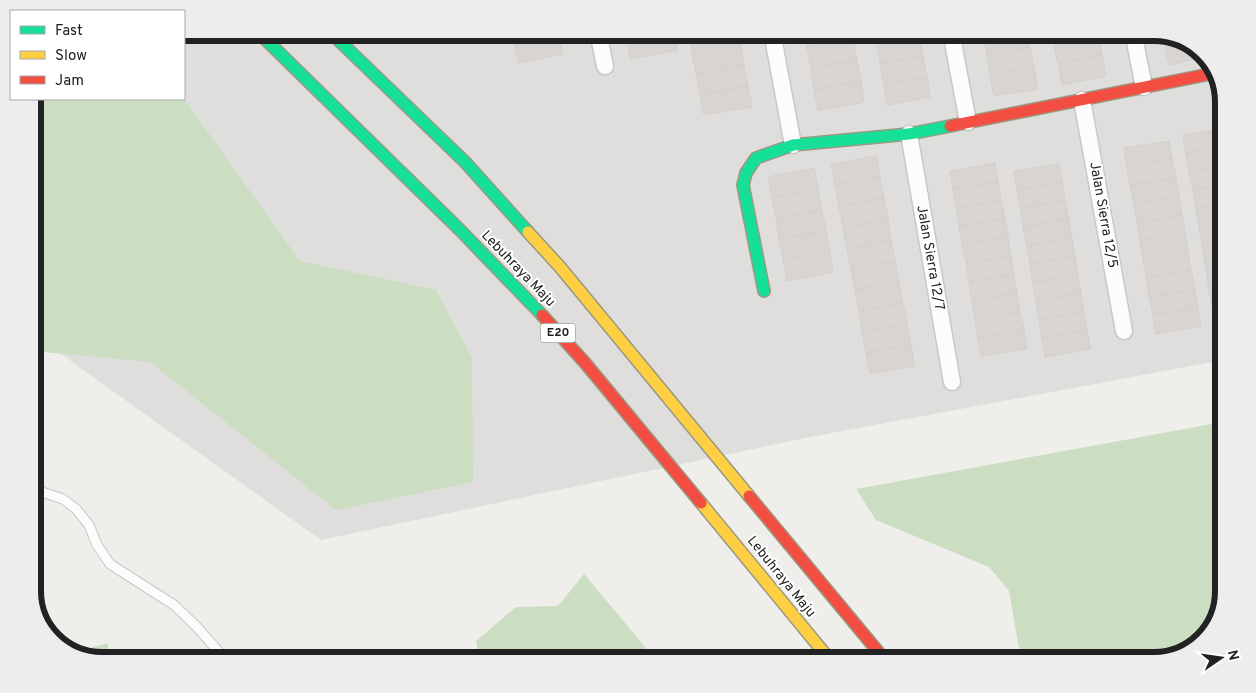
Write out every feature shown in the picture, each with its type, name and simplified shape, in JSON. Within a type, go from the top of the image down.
[{"type":"main road","name":"Lebuhraya Maju","points":[[267,41],[460,230],[567,343],[823,652]]},
{"type":"main road","name":"Lebuhraya Maju","points":[[339,41],[465,162],[560,267],[878,652]]},
{"type":"main road","points":[[764,291],[743,185],[746,173],[756,158],[793,145],[909,134],[1208,74]]},
{"type":"street","points":[[600,41],[605,66]]},
{"type":"street","points":[[774,41],[793,145]]},
{"type":"street","points":[[953,41],[968,122]]},
{"type":"street","points":[[1135,41],[1144,87]]},
{"type":"street","name":"Jalan Sierra 12/5","points":[[1082,100],[1124,331]]},
{"type":"street","name":"Jalan Sierra 12/7","points":[[909,134],[952,382]]},
{"type":"lane","points":[[41,492],[63,499],[76,509],[89,525],[97,545],[110,564],[174,605],[219,652]]},
{"type":"shaded area","points":[[185,41],[1154,41],[1173,44],[1188,52],[1200,62],[1208,75],[1215,98],[1215,361],[805,438],[321,540],[41,340],[41,100],[185,100]]},
{"type":"green space","points":[[41,100],[185,100],[300,261],[436,290],[472,358],[473,482],[336,510],[150,362],[41,352]]},
{"type":"green space","points":[[1215,423],[1215,591],[1213,607],[1204,625],[1194,637],[1170,650],[1154,652],[1020,652],[1009,591],[989,567],[876,520],[856,489]]},
{"type":"green space","points":[[584,574],[649,652],[478,652],[476,641],[516,607],[558,606]]},
{"type":"green space","points":[[108,643],[108,652],[85,649]]},
{"type":"building","points":[[561,41],[563,54],[518,63],[514,42]]},
{"type":"building","points":[[627,41],[676,41],[678,50],[630,59]]},
{"type":"building","points":[[690,41],[740,41],[741,44],[692,53]]},
{"type":"building","points":[[806,41],[842,41],[807,47]]},
{"type":"building","points":[[842,41],[853,41],[857,60],[811,68],[807,47]]},
{"type":"building","points":[[920,41],[923,56],[880,63],[876,42]]},
{"type":"building","points":[[985,41],[1029,41],[1030,47],[987,54]]},
{"type":"building","points":[[1099,41],[1102,55],[1058,63],[1053,42]]},
{"type":"building","points":[[1164,42],[1181,48],[1197,59],[1169,65]]},
{"type":"building","points":[[741,44],[744,65],[696,74],[692,53]]},
{"type":"building","points":[[1030,47],[1034,68],[990,75],[987,54]]},
{"type":"building","points":[[1102,55],[1106,76],[1062,85],[1058,63]]},
{"type":"building","points":[[923,56],[927,77],[884,84],[880,63]]},
{"type":"building","points":[[857,60],[861,81],[814,90],[811,68]]},
{"type":"building","points":[[744,65],[748,86],[700,95],[696,74]]},
{"type":"building","points":[[1034,68],[1038,89],[994,96],[990,75]]},
{"type":"building","points":[[927,77],[930,97],[887,105],[884,84]]},
{"type":"building","points":[[861,81],[864,102],[818,111],[814,90]]},
{"type":"building","points":[[748,86],[752,107],[704,115],[700,95]]},
{"type":"building","points":[[1215,129],[1215,148],[1186,153],[1183,135]]},
{"type":"building","points":[[1169,141],[1172,159],[1127,167],[1124,148]]},
{"type":"building","points":[[1215,148],[1215,167],[1189,172],[1186,153]]},
{"type":"building","points":[[876,156],[880,177],[835,185],[831,164]]},
{"type":"building","points":[[1172,159],[1176,178],[1130,185],[1127,167]]},
{"type":"building","points":[[995,163],[998,182],[953,189],[950,171]]},
{"type":"building","points":[[1059,164],[1062,182],[1017,190],[1014,171]]},
{"type":"building","points":[[1215,167],[1215,186],[1193,190],[1189,172]]},
{"type":"building","points":[[814,168],[818,189],[772,198],[768,177]]},
{"type":"building","points":[[880,177],[884,198],[839,206],[835,185]]},
{"type":"building","points":[[1176,178],[1179,196],[1134,204],[1130,185]]},
{"type":"building","points":[[998,182],[1001,200],[956,208],[953,189]]},
{"type":"building","points":[[1062,182],[1065,201],[1020,208],[1017,190]]},
{"type":"building","points":[[1215,186],[1215,205],[1196,209],[1193,190]]},
{"type":"building","points":[[818,189],[822,210],[776,218],[772,198]]},
{"type":"building","points":[[1179,196],[1182,215],[1137,223],[1134,204]]},
{"type":"building","points":[[884,198],[888,219],[843,228],[839,206]]},
{"type":"building","points":[[1001,200],[1005,219],[959,226],[956,208]]},
{"type":"building","points":[[1065,201],[1069,219],[1023,227],[1020,208]]},
{"type":"building","points":[[1215,205],[1215,224],[1199,227],[1196,209]]},
{"type":"building","points":[[822,210],[826,231],[779,239],[776,218]]},
{"type":"building","points":[[1182,215],[1185,233],[1140,241],[1137,223]]},
{"type":"building","points":[[888,219],[891,240],[847,249],[843,228]]},
{"type":"building","points":[[1005,219],[1008,237],[962,245],[959,226]]},
{"type":"building","points":[[1069,219],[1072,238],[1027,246],[1023,227]]},
{"type":"building","points":[[1215,224],[1215,244],[1202,246],[1199,227]]},
{"type":"building","points":[[826,231],[830,251],[783,260],[779,239]]},
{"type":"building","points":[[1185,233],[1188,252],[1143,260],[1140,241]]},
{"type":"building","points":[[1008,237],[1011,256],[966,263],[962,245]]},
{"type":"building","points":[[1072,238],[1075,256],[1030,264],[1027,246]]},
{"type":"building","points":[[891,240],[895,261],[851,269],[847,249]]},
{"type":"building","points":[[1215,244],[1215,262],[1205,264],[1202,246]]},
{"type":"building","points":[[830,251],[833,272],[787,281],[783,260]]},
{"type":"building","points":[[1188,252],[1191,270],[1146,278],[1143,260]]},
{"type":"building","points":[[1011,256],[1014,275],[969,282],[966,263]]},
{"type":"building","points":[[1075,256],[1078,275],[1033,283],[1030,264]]},
{"type":"building","points":[[895,261],[899,282],[855,290],[851,269]]},
{"type":"building","points":[[1215,262],[1215,282],[1208,283],[1205,264]]},
{"type":"building","points":[[1191,270],[1195,289],[1149,297],[1146,278]]},
{"type":"building","points":[[1014,275],[1017,293],[972,301],[969,282]]},
{"type":"building","points":[[1078,275],[1081,293],[1036,301],[1033,283]]},
{"type":"building","points":[[899,282],[903,303],[859,311],[855,290]]},
{"type":"building","points":[[1215,282],[1215,300],[1211,301],[1208,283]]},
{"type":"building","points":[[1195,289],[1198,308],[1153,315],[1149,297]]},
{"type":"building","points":[[1017,293],[1020,312],[975,319],[972,301]]},
{"type":"building","points":[[1081,293],[1084,312],[1039,320],[1036,301]]},
{"type":"building","points":[[1215,300],[1215,320],[1211,301]]},
{"type":"building","points":[[903,303],[907,324],[862,332],[859,311]]},
{"type":"building","points":[[1198,308],[1201,326],[1156,334],[1153,315]]},
{"type":"building","points":[[1020,312],[1024,330],[978,338],[975,319]]},
{"type":"building","points":[[1084,312],[1087,330],[1042,338],[1039,320]]},
{"type":"building","points":[[907,324],[911,345],[866,353],[862,332]]},
{"type":"building","points":[[1024,330],[1027,349],[981,356],[978,338]]},
{"type":"building","points":[[1087,330],[1091,349],[1045,357],[1042,338]]},
{"type":"building","points":[[911,345],[915,366],[870,374],[866,353]]},
{"type":"traffic: fast","points":[[267,41],[460,230],[542,315]]},
{"type":"traffic: fast","points":[[339,41],[465,162],[528,232]]},
{"type":"traffic: fast","points":[[764,291],[743,185],[746,173],[756,158],[793,145],[909,134],[950,126]]},
{"type":"traffic: slow","points":[[528,232],[560,267],[749,496]]},
{"type":"traffic: slow","points":[[701,503],[823,652]]},
{"type":"traffic: jam","points":[[950,126],[1208,74]]},
{"type":"traffic: jam","points":[[542,315],[586,364],[701,503]]},
{"type":"traffic: jam","points":[[749,496],[878,652]]}]
